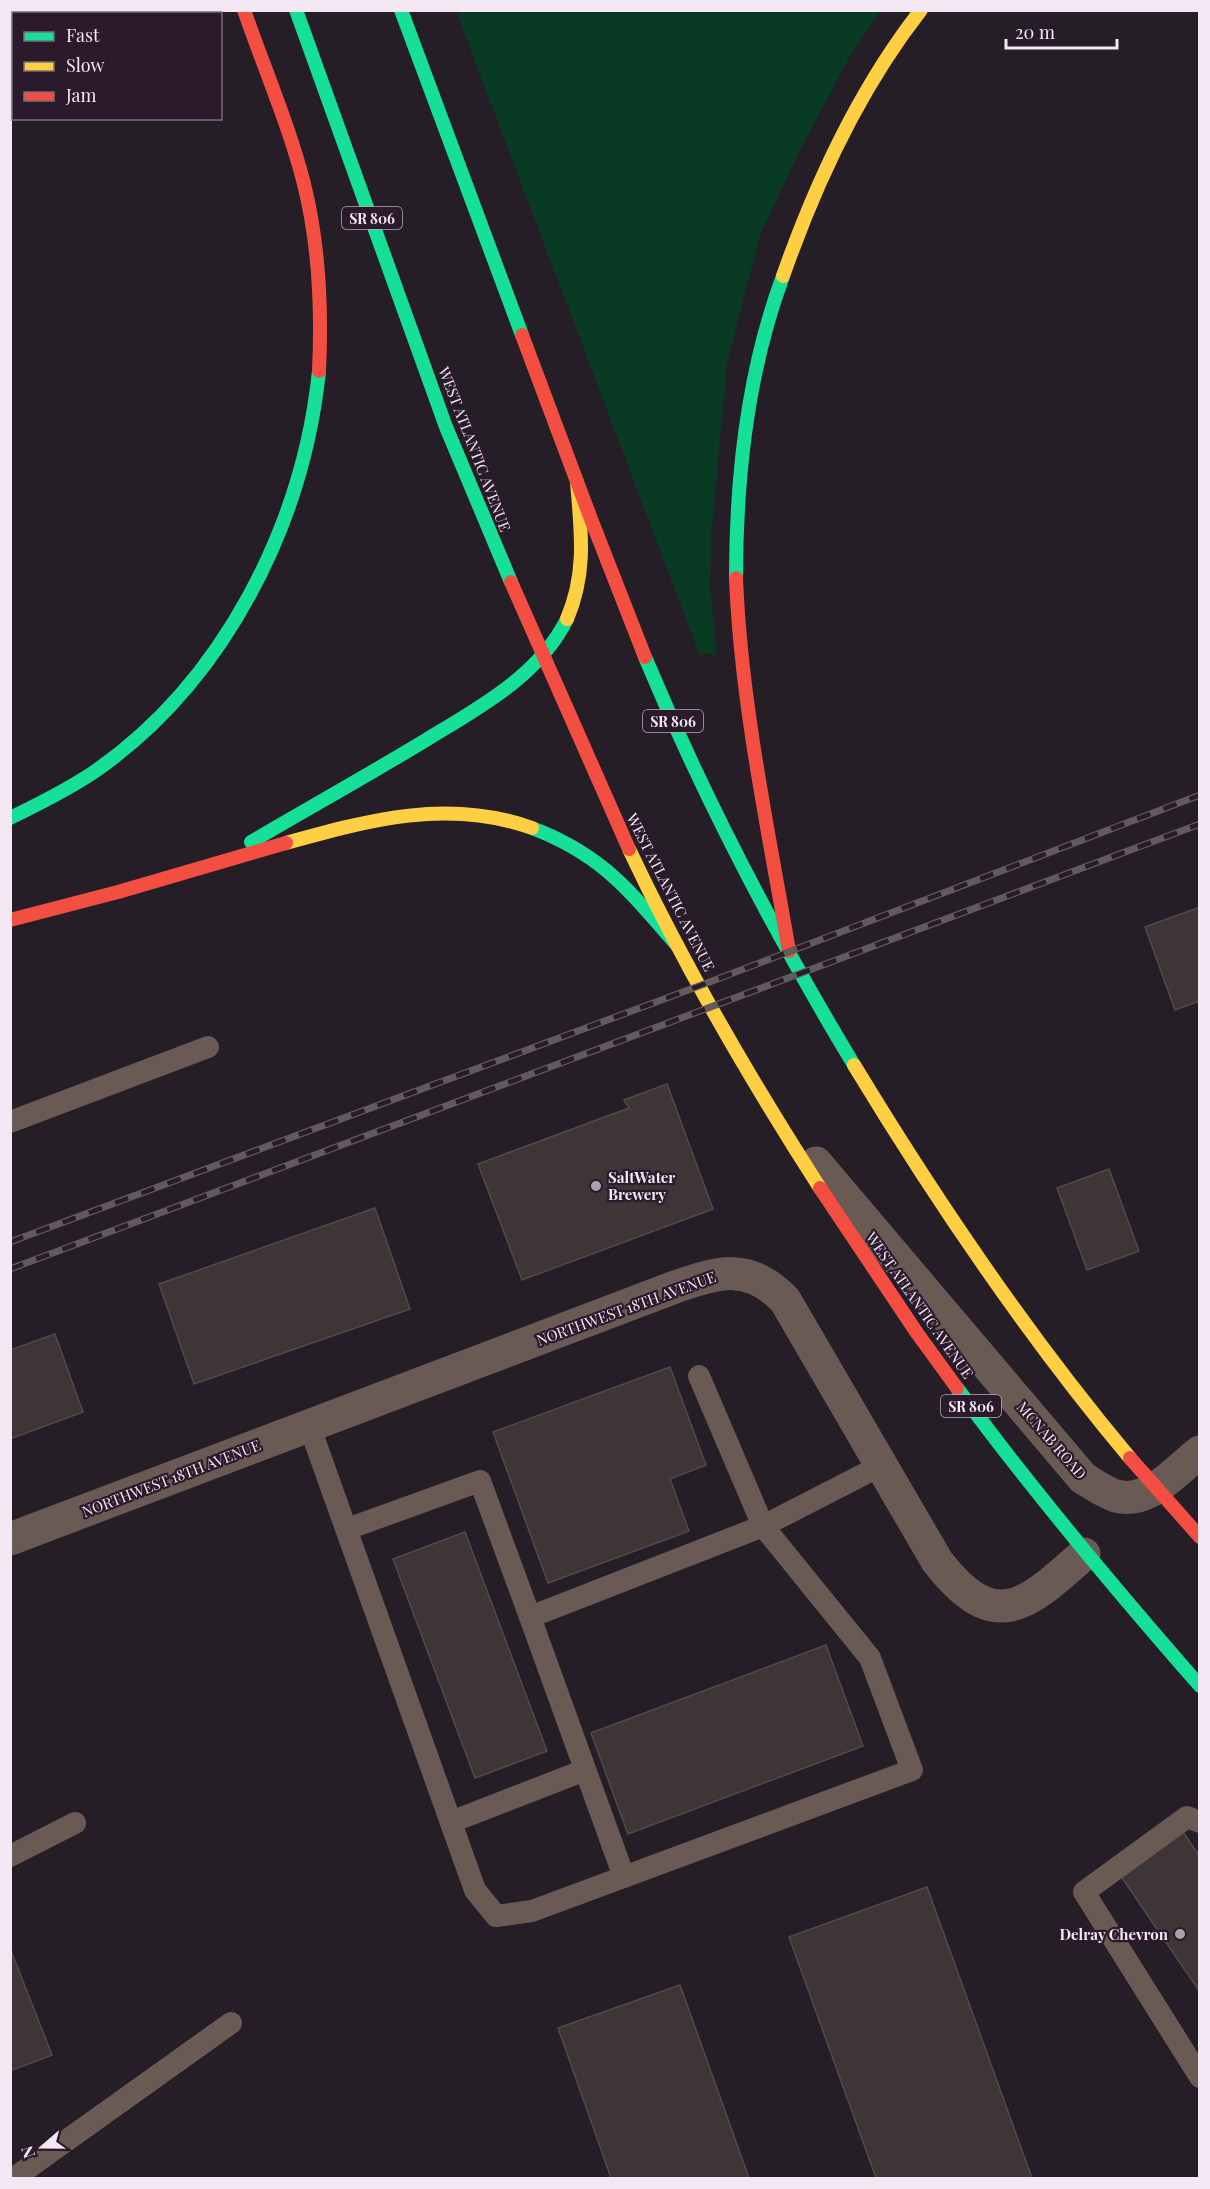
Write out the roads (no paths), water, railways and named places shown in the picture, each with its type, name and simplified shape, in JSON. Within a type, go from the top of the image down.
[{"type":"main road","points":[[10,818],[62,792],[119,753],[190,682],[228,631],[263,573],[290,508],[301,471],[312,423],[320,360],[316,256],[307,196],[300,169],[244,10]]},
{"type":"main road","name":"WEST ATLANTIC AVENUE","points":[[296,10],[446,427],[542,656],[616,819],[677,945],[769,1107],[897,1304],[964,1397],[1084,1554],[1200,1686]]},
{"type":"main road","name":"SR 806","points":[[401,10],[634,630],[686,750],[749,878],[830,1023],[906,1149],[984,1267],[1071,1387],[1155,1489],[1200,1537]]},
{"type":"main road","points":[[789,951],[754,743],[738,626],[735,528],[739,474],[762,338],[792,244],[831,156],[857,108],[882,66],[921,10]]},
{"type":"main road","points":[[216,862],[445,728],[512,683],[542,656],[553,643],[564,623],[577,590],[582,552],[577,482]]},
{"type":"main road","points":[[10,920],[114,895],[216,862],[357,825],[417,813],[459,813],[502,818],[564,842],[605,867],[677,945]]},
{"type":"street","name":"MCNAB ROAD","points":[[769,1107],[1083,1478],[1115,1496],[1131,1498],[1155,1489],[1200,1452]]},
{"type":"street","name":"NORTHWEST 18TH AVENUE","points":[[10,1539],[675,1287],[720,1273],[740,1274],[773,1288],[785,1300],[937,1561],[950,1578],[976,1600],[988,1604],[1017,1604],[1042,1591],[1084,1554]]},
{"type":"lane","points":[[10,1122],[208,1047]]},
{"type":"lane","points":[[309,1425],[475,1890],[496,1916],[532,1911],[912,1770],[870,1658],[763,1526],[699,1376]]},
{"type":"lane","points":[[530,1617],[763,1526],[882,1465]]},
{"type":"lane","points":[[347,1529],[480,1481],[624,1876]]},
{"type":"lane","points":[[450,1822],[585,1770]]},
{"type":"lane","points":[[1200,1822],[1187,1817],[1084,1892],[1200,2077]]},
{"type":"lane","points":[[10,1856],[75,1823]]},
{"type":"lane","points":[[14,2178],[231,2023]]},
{"type":"railway","points":[[10,1242],[699,986],[1200,795]]},
{"type":"railway","points":[[10,1269],[1200,824]]},
{"type":"place","name":"SaltWater Brewery","points":[[596,1186]]},
{"type":"place","name":"Delray Chevron","points":[[1180,1934]]}]
